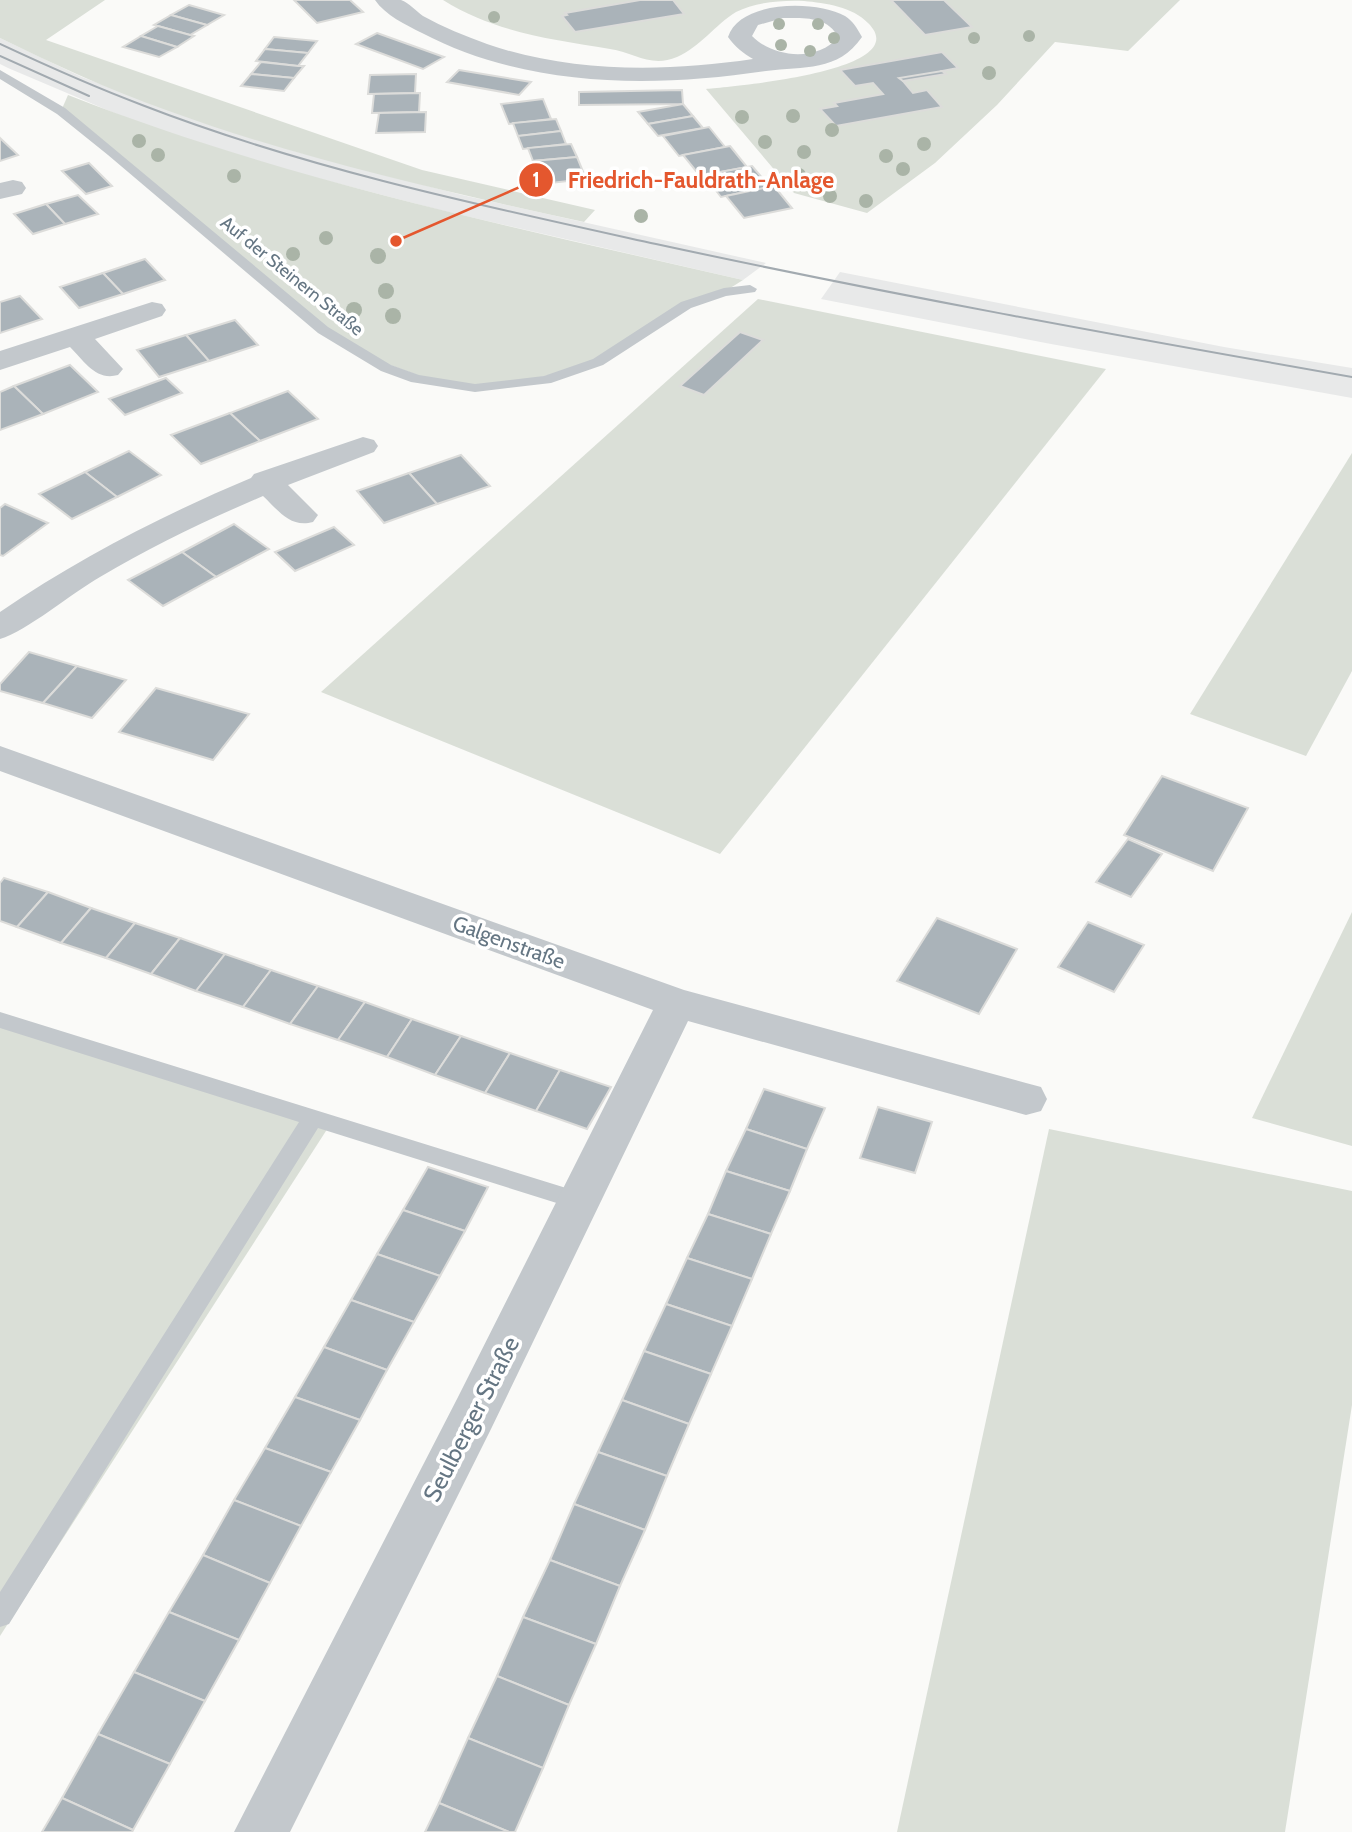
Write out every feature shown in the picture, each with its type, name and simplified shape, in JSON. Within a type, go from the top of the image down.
[{"type":"street","points":[[386,0],[421,25],[489,51],[584,70],[666,75],[817,58],[834,54],[846,46],[850,37],[847,28],[830,17],[803,11],[764,14],[750,20],[696,63],[666,75]]},
{"type":"street","points":[[741,28],[740,37],[746,46],[776,58],[797,60]]},
{"type":"street","points":[[0,362],[152,310]]},
{"type":"street","points":[[75,335],[108,369]]},
{"type":"street","points":[[0,628],[72,579],[132,544],[265,481],[363,446]]},
{"type":"street","points":[[265,481],[302,515]]},
{"type":"street","name":"Galgenstraße","points":[[0,758],[677,1003],[1026,1099]]},
{"type":"street","name":"Seulberger Straße","points":[[261,1832],[677,1003]]},
{"type":"lane","name":"Auf der Steinern Straße","points":[[0,75],[61,111],[113,152],[323,330],[386,368],[416,379],[475,387],[546,380],[598,362],[686,305],[724,292],[750,289]]},
{"type":"lane","points":[[0,1020],[579,1201]]},
{"type":"lane","points":[[0,1615],[312,1119]]},
{"type":"shaded area","points":[[0,0],[105,0],[46,40],[422,170],[595,210],[584,222],[520,208],[329,161],[203,123],[81,76],[0,38]]},
{"type":"shaded area","points":[[443,0],[1180,0],[1128,51],[1055,42],[997,105],[935,163],[867,213],[794,193],[706,89],[814,74],[844,65],[867,54],[876,40],[868,23],[855,13],[804,1],[760,4],[728,17],[685,53],[659,61],[524,33],[483,20]]},
{"type":"shaded area","points":[[0,38],[82,77],[294,151],[462,195],[766,263],[743,280],[440,210],[271,166],[133,121],[8,68],[0,64]]},
{"type":"shaded area","points":[[68,95],[234,153],[317,177],[487,221],[743,280],[724,292],[706,298],[598,362],[511,385],[445,385],[357,353],[61,111]]},
{"type":"shaded area","points":[[840,272],[1224,347],[1352,368],[1352,398],[821,299]]},
{"type":"shaded area","points":[[758,299],[1106,369],[720,854],[321,692]]},
{"type":"shaded area","points":[[1352,453],[1352,671],[1306,756],[1190,714]]},
{"type":"shaded area","points":[[1352,912],[1352,1146],[1252,1118]]},
{"type":"shaded area","points":[[0,1018],[335,1117],[0,1636]]},
{"type":"shaded area","points":[[1049,1129],[1352,1191],[1352,1405],[1285,1832],[897,1832]]},
{"type":"building","points":[[294,0],[350,0],[363,12],[317,23]]},
{"type":"building","points":[[640,0],[673,0],[684,14],[575,32],[562,16],[567,15],[565,13]]},
{"type":"building","points":[[891,0],[944,0],[972,27],[925,35]]},
{"type":"building","points":[[189,5],[224,15],[207,25],[171,15]]},
{"type":"building","points":[[171,15],[207,25],[190,35],[154,25]]},
{"type":"building","points":[[158,26],[194,36],[177,47],[141,36]]},
{"type":"building","points":[[377,33],[444,57],[423,69],[356,44]]},
{"type":"building","points":[[141,36],[177,47],[159,57],[123,47]]},
{"type":"building","points":[[274,37],[317,41],[308,53],[265,49]]},
{"type":"building","points":[[265,49],[308,53],[298,66],[256,61]]},
{"type":"building","points":[[942,52],[958,68],[942,71],[946,74],[903,81],[913,93],[927,90],[942,107],[836,126],[820,109],[837,106],[834,103],[883,94],[873,83],[855,86],[840,70]]},
{"type":"building","points":[[261,62],[304,66],[294,78],[251,74]]},
{"type":"building","points":[[459,70],[531,82],[519,95],[447,82]]},
{"type":"building","points":[[942,71],[946,74],[903,81],[899,78]]},
{"type":"building","points":[[251,74],[294,78],[284,91],[241,86]]},
{"type":"building","points":[[416,74],[415,93],[368,94],[370,75]]},
{"type":"building","points":[[682,90],[683,104],[579,105],[579,92]]},
{"type":"building","points":[[420,93],[419,112],[372,113],[374,94]]},
{"type":"building","points":[[543,99],[551,119],[509,124],[501,104]]},
{"type":"building","points":[[683,104],[693,116],[648,124],[638,112]]},
{"type":"building","points":[[426,112],[425,132],[376,133],[379,113]]},
{"type":"building","points":[[693,116],[703,128],[658,136],[648,124]]},
{"type":"building","points":[[556,119],[561,131],[518,136],[513,123]]},
{"type":"building","points":[[709,127],[725,147],[679,156],[663,136]]},
{"type":"building","points":[[561,131],[566,144],[523,149],[518,136]]},
{"type":"building","points":[[0,138],[18,155],[0,161]]},
{"type":"building","points":[[571,144],[577,157],[533,161],[528,148]]},
{"type":"building","points":[[730,146],[747,167],[700,176],[683,155]]},
{"type":"building","points":[[577,157],[586,179],[542,184],[533,161]]},
{"type":"building","points":[[89,163],[112,186],[86,194],[62,171]]},
{"type":"building","points":[[752,166],[770,187],[721,197],[704,175]]},
{"type":"building","points":[[774,186],[792,208],[744,218],[726,196]]},
{"type":"building","points":[[78,195],[98,214],[65,224],[46,204]]},
{"type":"building","points":[[46,204],[65,224],[33,234],[14,214]]},
{"type":"building","points":[[145,259],[165,280],[123,294],[103,273]]},
{"type":"building","points":[[103,273],[123,294],[79,308],[60,287]]},
{"type":"building","points":[[20,296],[42,319],[0,333],[0,302]]},
{"type":"building","points":[[235,320],[258,345],[209,361],[186,335]]},
{"type":"building","points":[[740,332],[763,340],[704,395],[680,386]]},
{"type":"building","points":[[186,335],[209,361],[159,377],[137,350]]},
{"type":"building","points":[[70,365],[98,392],[43,414],[14,386]]},
{"type":"building","points":[[166,378],[182,393],[125,415],[109,399]]},
{"type":"building","points":[[14,386],[43,414],[0,430],[0,392]]},
{"type":"building","points":[[288,391],[318,419],[260,441],[230,413]]},
{"type":"building","points":[[230,413],[260,441],[201,464],[171,435]]},
{"type":"building","points":[[129,451],[161,475],[117,497],[85,472]]},
{"type":"building","points":[[461,455],[490,486],[437,504],[409,473]]},
{"type":"building","points":[[85,472],[117,497],[72,519],[39,494]]},
{"type":"building","points":[[409,473],[437,504],[384,523],[357,491]]},
{"type":"building","points":[[5,504],[48,523],[3,556],[0,555],[0,508]]},
{"type":"building","points":[[234,524],[269,549],[216,577],[182,552]]},
{"type":"building","points":[[334,527],[354,545],[295,571],[275,552]]},
{"type":"building","points":[[182,552],[216,577],[163,606],[128,580]]},
{"type":"building","points":[[29,652],[77,666],[43,703],[0,691],[0,684]]},
{"type":"building","points":[[77,666],[126,680],[92,718],[43,703]]},
{"type":"building","points":[[156,688],[249,714],[213,760],[119,732]]},
{"type":"building","points":[[1162,776],[1248,808],[1213,871],[1124,835]]},
{"type":"building","points":[[1128,839],[1162,854],[1131,897],[1096,882]]},
{"type":"building","points":[[4,878],[48,892],[17,927],[0,921],[0,883]]},
{"type":"building","points":[[48,892],[91,908],[61,943],[17,927]]},
{"type":"building","points":[[91,908],[135,923],[106,958],[61,943]]},
{"type":"building","points":[[937,918],[1017,949],[979,1014],[897,981]]},
{"type":"building","points":[[1088,922],[1144,945],[1114,992],[1058,967]]},
{"type":"building","points":[[135,923],[180,938],[151,974],[106,958]]},
{"type":"building","points":[[180,938],[225,954],[196,991],[151,974]]},
{"type":"building","points":[[225,954],[271,970],[243,1007],[196,991]]},
{"type":"building","points":[[271,970],[318,986],[290,1024],[243,1007]]},
{"type":"building","points":[[318,986],[365,1002],[338,1040],[290,1024]]},
{"type":"building","points":[[365,1002],[412,1019],[387,1057],[338,1040]]},
{"type":"building","points":[[412,1019],[461,1036],[435,1075],[387,1057]]},
{"type":"building","points":[[461,1036],[510,1053],[485,1093],[435,1075]]},
{"type":"building","points":[[510,1053],[560,1070],[536,1111],[485,1093]]},
{"type":"building","points":[[560,1070],[611,1087],[587,1129],[536,1111]]},
{"type":"building","points":[[764,1089],[825,1108],[807,1149],[746,1129]]},
{"type":"building","points":[[878,1107],[932,1122],[915,1173],[860,1158]]},
{"type":"building","points":[[746,1129],[807,1149],[790,1191],[726,1171]]},
{"type":"building","points":[[428,1167],[488,1187],[465,1231],[403,1210]]},
{"type":"building","points":[[726,1171],[790,1191],[771,1234],[708,1214]]},
{"type":"building","points":[[403,1210],[465,1231],[440,1276],[377,1254]]},
{"type":"building","points":[[708,1214],[771,1234],[752,1279],[687,1258]]},
{"type":"building","points":[[377,1254],[440,1276],[414,1322],[351,1300]]},
{"type":"building","points":[[687,1258],[752,1279],[732,1326],[666,1304]]},
{"type":"building","points":[[351,1300],[414,1322],[387,1370],[324,1347]]},
{"type":"building","points":[[666,1304],[732,1326],[711,1374],[644,1351]]},
{"type":"building","points":[[324,1347],[387,1370],[360,1420],[295,1397]]},
{"type":"building","points":[[644,1351],[711,1374],[689,1424],[622,1400]]},
{"type":"building","points":[[295,1397],[360,1420],[331,1472],[265,1448]]},
{"type":"building","points":[[622,1400],[689,1424],[667,1476],[598,1452]]},
{"type":"building","points":[[265,1448],[331,1472],[301,1526],[234,1500]]},
{"type":"building","points":[[598,1452],[667,1476],[645,1530],[574,1504]]},
{"type":"building","points":[[234,1500],[301,1526],[270,1583],[203,1555]]},
{"type":"building","points":[[574,1504],[645,1530],[620,1586],[550,1560]]},
{"type":"building","points":[[203,1555],[270,1583],[239,1640],[169,1612]]},
{"type":"building","points":[[550,1560],[620,1586],[596,1644],[523,1617]]},
{"type":"building","points":[[169,1612],[239,1640],[205,1701],[134,1672]]},
{"type":"building","points":[[523,1617],[596,1644],[569,1705],[497,1676]]},
{"type":"building","points":[[134,1672],[205,1701],[170,1764],[98,1734]]},
{"type":"building","points":[[497,1676],[569,1705],[543,1768],[468,1738]]},
{"type":"building","points":[[98,1734],[170,1764],[133,1830],[62,1798]]},
{"type":"building","points":[[468,1738],[543,1768],[515,1832],[509,1832],[439,1803]]},
{"type":"building","points":[[62,1798],[133,1830],[42,1832]]},
{"type":"building","points":[[439,1803],[509,1832],[425,1832]]},
{"type":"tram line","points":[[0,44],[106,91],[204,128],[396,184],[591,230],[829,280],[1352,377]]},
{"type":"tram line","points":[[0,56],[89,96]]},
{"type":"place","name":"Friedrich-Fauldrath-Anlage","points":[[396,241]]}]
